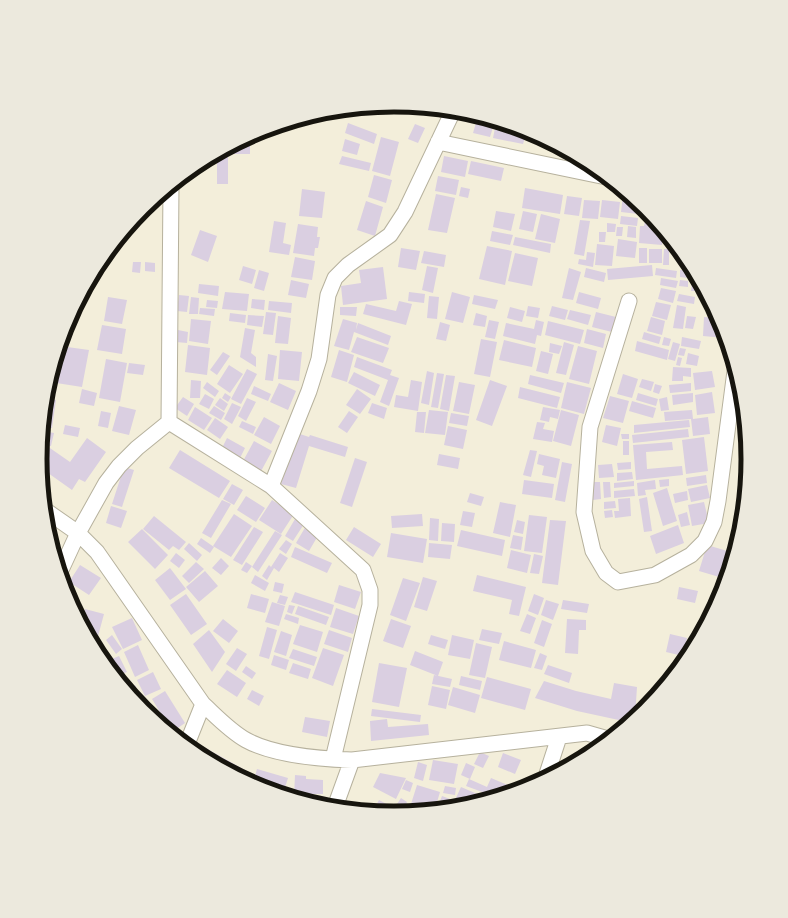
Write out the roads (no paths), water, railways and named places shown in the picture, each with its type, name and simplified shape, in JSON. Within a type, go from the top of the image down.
[{"type":"street","points":[[271,486],[309,391],[318,359],[328,295],[335,278],[348,265],[390,235],[405,212],[450,117]]},
{"type":"street","points":[[438,142],[592,174]]},
{"type":"street","points":[[63,565],[78,533],[106,483],[119,466],[137,448],[168,422],[171,193]]},
{"type":"street","points":[[629,301],[590,427],[584,512],[593,551],[606,573],[618,582],[655,575],[691,555],[705,541],[714,522],[718,501],[734,389]]},
{"type":"street","points":[[168,422],[271,486],[363,570],[370,590],[370,605],[333,759]]},
{"type":"street","points":[[52,515],[78,533],[97,552],[203,704],[222,722],[246,740],[270,750],[333,759],[352,760],[587,733],[601,737]]},
{"type":"street","points":[[188,738],[203,704]]},
{"type":"street","points":[[549,769],[559,737]]},
{"type":"street","points":[[338,801],[352,760]]}]
